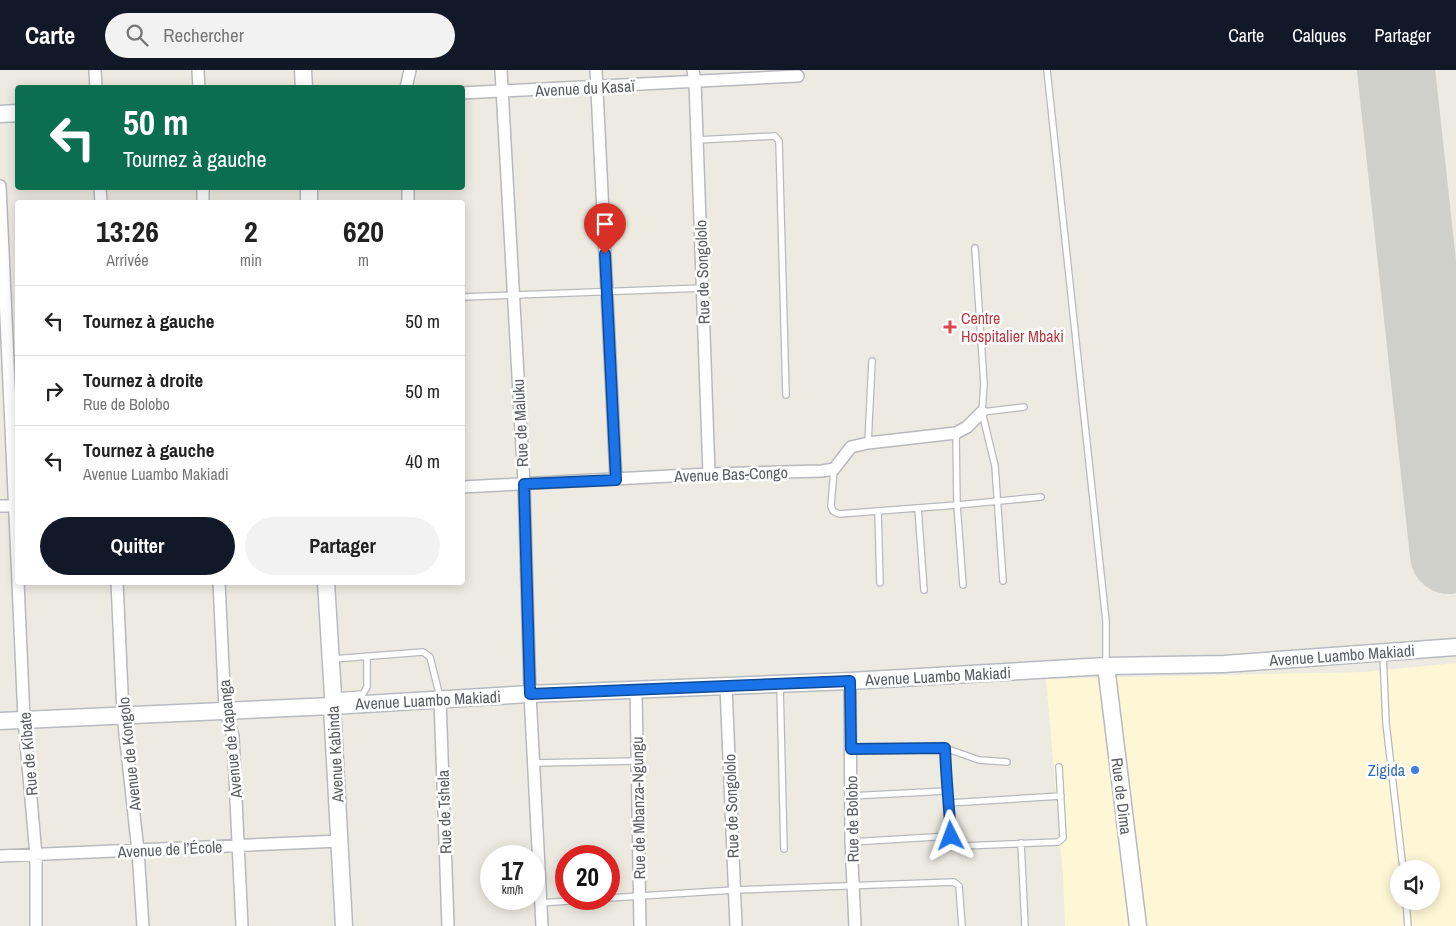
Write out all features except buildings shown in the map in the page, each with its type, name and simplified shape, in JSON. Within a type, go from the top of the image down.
[{"type":"main road","points":[[303,70],[304,85]]},
{"type":"main road","points":[[0,114],[15,113]]},
{"type":"main road","name":"Avenue Kabinda","points":[[326,585],[344,926]]},
{"type":"main road","name":"Avenue Luambo Makiadi","points":[[0,721],[225,710],[332,701],[440,699],[850,681],[1106,666],[1224,664],[1456,647]]},
{"type":"main road","name":"Rue de Dima","points":[[1106,666],[1138,926]]},
{"type":"street","points":[[95,70],[96,85]]},
{"type":"street","points":[[198,70],[199,85]]},
{"type":"street","points":[[407,85],[410,70]]},
{"type":"street","name":"Rue de Maluku","points":[[501,70],[524,484],[530,694],[538,845]]},
{"type":"street","points":[[596,70],[616,480]]},
{"type":"street","name":"Rue de Songololo","points":[[693,70],[695,82],[709,474]]},
{"type":"street","name":"Avenue du Kasaï","points":[[465,93],[798,76]]},
{"type":"street","name":"Rue de Kibate","points":[[0,186],[15,486]]},
{"type":"street","points":[[834,469],[851,448],[868,443],[956,433],[982,412]]},
{"type":"street","name":"Avenue Bas-Congo","points":[[465,487],[834,469]]},
{"type":"street","points":[[0,506],[15,506]]},
{"type":"street","name":"Rue de Kibate","points":[[18,585],[24,720],[36,854],[36,926]]},
{"type":"street","name":"Avenue de Kongolo","points":[[117,585],[123,714],[138,851],[142,926]]},
{"type":"street","name":"Avenue de Kapanga","points":[[220,585],[225,710],[233,736],[242,926]]},
{"type":"street","name":"Rue de Bolobo","points":[[850,681],[850,796],[855,926]]},
{"type":"street","name":"Rue de Songololo","points":[[726,686],[736,926]]},
{"type":"street","name":"Rue de Mbanza-Ngungu","points":[[636,690],[640,926]]},
{"type":"street","name":"Rue de Tshela","points":[[440,699],[448,926]]},
{"type":"street","name":"Avenue de l’École","points":[[0,856],[340,841]]},
{"type":"street","name":"Rue de Maluku","points":[[541,910],[542,926]]},
{"type":"lane","points":[[1047,70],[1106,621],[1106,666]]},
{"type":"lane","points":[[697,140],[775,136],[779,141],[786,395]]},
{"type":"lane","points":[[974,248],[984,384],[982,412],[995,466],[1003,581]]},
{"type":"lane","points":[[465,297],[703,288]]},
{"type":"lane","points":[[868,443],[872,361]]},
{"type":"lane","points":[[982,412],[1024,407]]},
{"type":"lane","points":[[956,433],[957,505],[963,586]]},
{"type":"lane","points":[[834,469],[831,506],[833,511],[839,514],[957,505],[1041,496]]},
{"type":"lane","points":[[918,508],[924,590]]},
{"type":"lane","points":[[878,511],[880,583]]},
{"type":"lane","points":[[330,659],[423,652],[430,657],[440,699]]},
{"type":"lane","points":[[1383,652],[1386,723],[1402,860]]},
{"type":"lane","points":[[332,701],[363,694],[367,687],[367,656]]},
{"type":"lane","points":[[780,684],[784,849]]},
{"type":"lane","points":[[945,748],[946,791],[949,803],[951,836],[954,843],[962,846],[1058,842],[1063,838],[1059,767]]},
{"type":"lane","points":[[851,749],[945,748],[979,760],[1007,762]]},
{"type":"lane","points":[[534,763],[637,761]]},
{"type":"lane","points":[[850,796],[946,791]]},
{"type":"lane","points":[[949,803],[1061,796]]},
{"type":"lane","points":[[851,842],[951,836]]},
{"type":"lane","points":[[1021,843],[1025,926]]},
{"type":"lane","points":[[620,897],[734,890],[954,882],[959,886],[962,926]]},
{"type":"lane","points":[[1407,910],[1408,926]]},
{"type":"shaded area","points":[[1456,663],[1456,926],[1065,926],[1063,875],[1046,679],[1364,672]]},
{"type":"runway","points":[[1396,70],[1449,555]]},
{"type":"place","name":"Centre Hospitalier Mbaki","points":[[950,327]]},
{"type":"place","name":"Zigida","points":[[1415,770]]},
{"type":"route","points":[[605,254],[616,480],[524,484],[530,694],[850,681],[851,749],[945,748],[946,791],[949,803],[951,836]]}]
